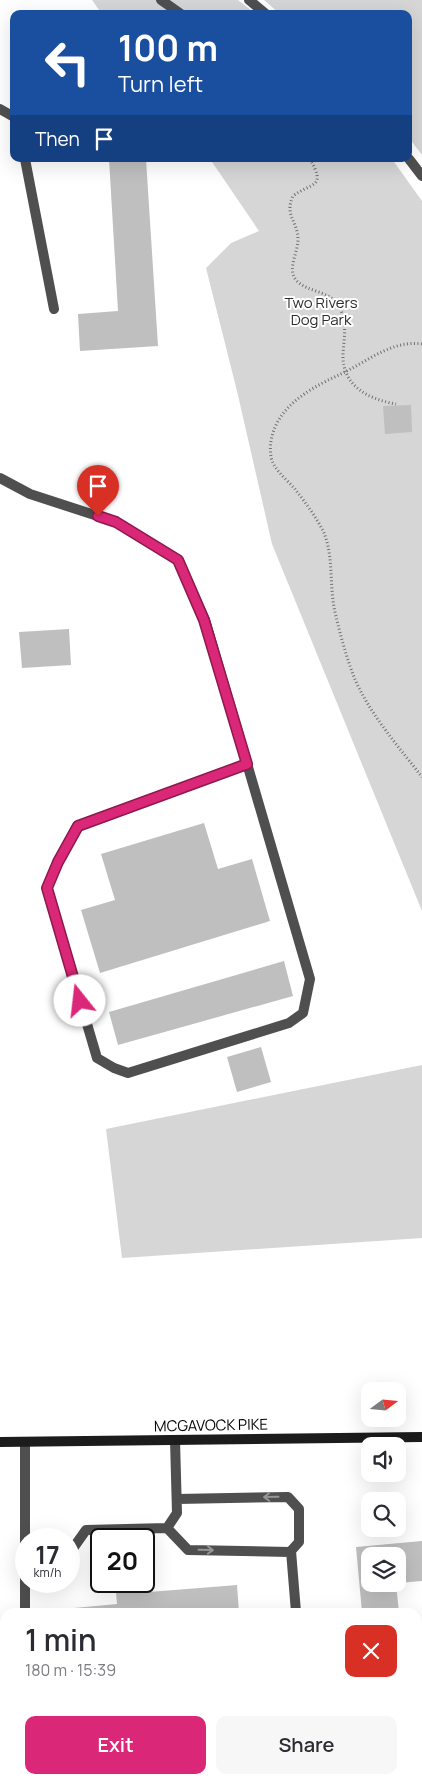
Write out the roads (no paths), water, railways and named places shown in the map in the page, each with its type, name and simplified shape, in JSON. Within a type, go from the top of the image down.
[{"type":"main road","name":"MCGAVOCK PIKE","points":[[0,1442],[422,1438]]},
{"type":"lane","points":[[161,0],[175,10]]},
{"type":"lane","points":[[249,0],[261,10]]},
{"type":"lane","points":[[26,162],[54,309]]},
{"type":"lane","points":[[411,162],[422,176]]},
{"type":"lane","points":[[0,478],[30,494],[116,522],[178,560],[204,620],[247,764],[310,979],[303,1013],[289,1024],[128,1073],[114,1068],[97,1058],[47,888],[58,862],[78,826],[247,764]]},
{"type":"lane","points":[[167,1528],[177,1513],[175,1440]]},
{"type":"lane","points":[[25,1442],[25,1528]]},
{"type":"lane","points":[[176,1499],[288,1497],[299,1510],[299,1542],[291,1551],[296,1608]]},
{"type":"lane","points":[[80,1538],[86,1530],[167,1528],[188,1550],[291,1551]]},
{"type":"lane","points":[[24,1593],[24,1608]]},
{"type":"park label","name":"Two Rivers Dog Park","points":[[321,310]]}]
